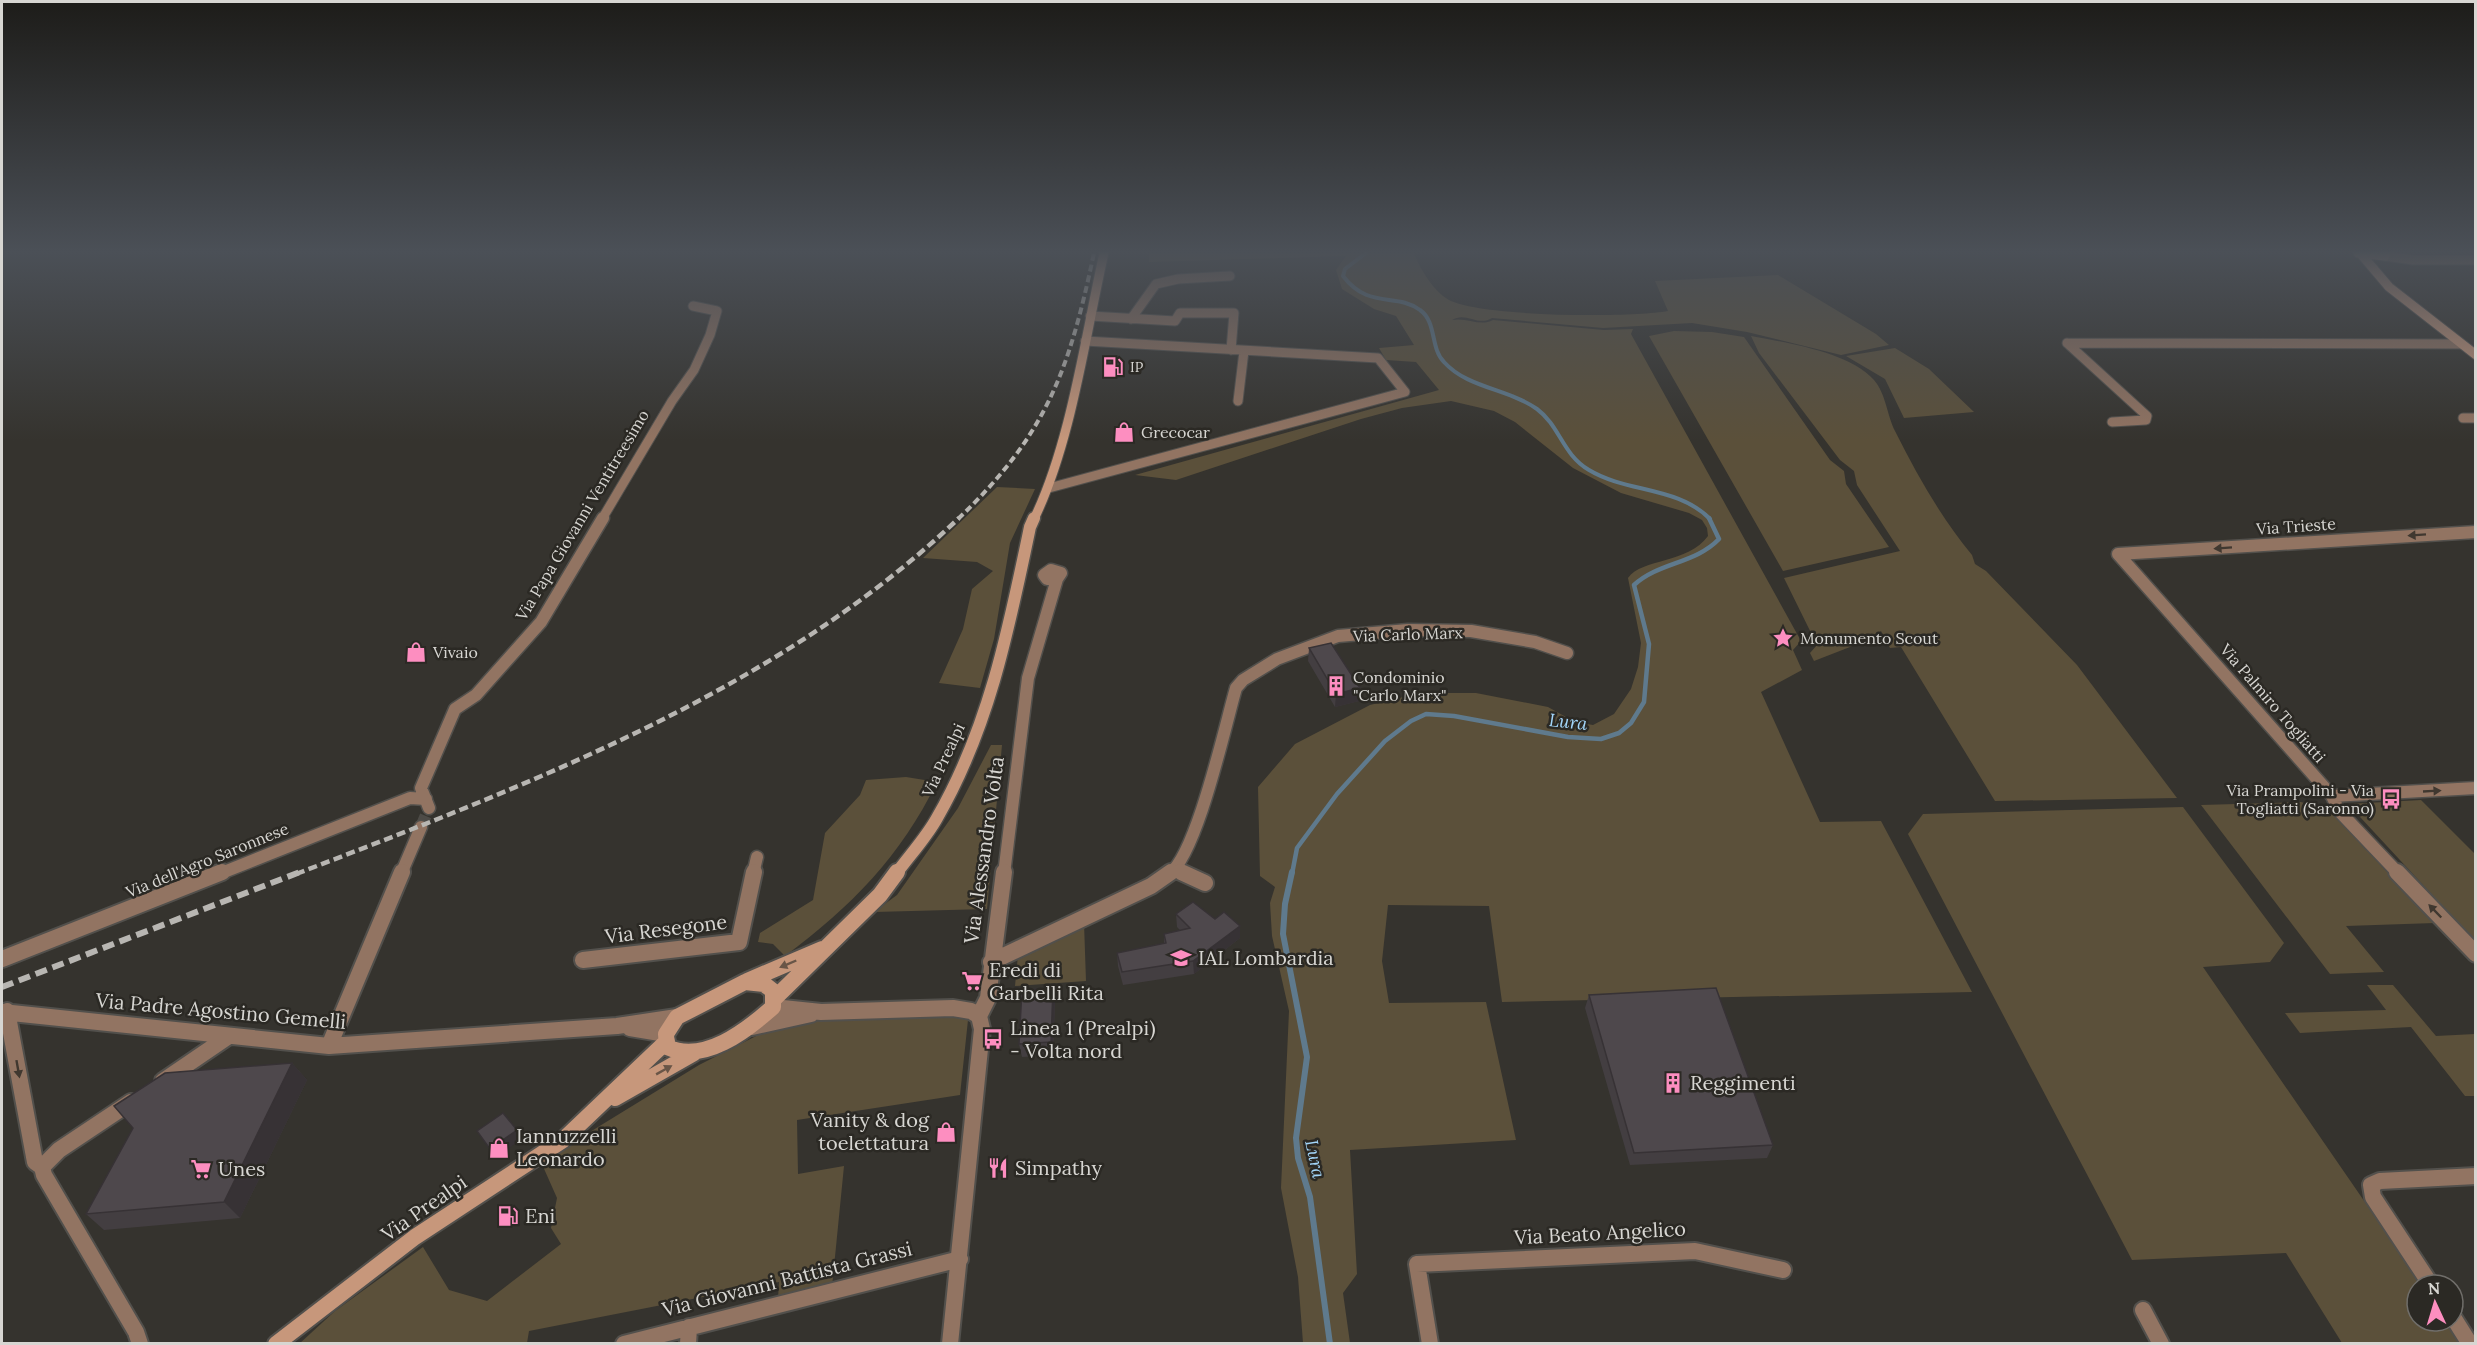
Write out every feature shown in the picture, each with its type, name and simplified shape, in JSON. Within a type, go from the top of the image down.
[{"type":"street","name":"Via Papa Giovanni Ventitreesimo","points":[[428,803],[421,788],[455,709],[476,695],[542,622],[672,401],[685,386],[711,335],[716,316]]},
{"type":"street","points":[[1085,341],[1378,358],[1405,392],[1049,488],[1091,316]]},
{"type":"street","points":[[1105,316],[1175,321],[1178,316]]},
{"type":"street","points":[[1230,350],[1234,316]]},
{"type":"street","points":[[2424,316],[2475,355]]},
{"type":"street","points":[[2112,422],[2146,420],[2147,416],[2067,343],[2462,344]]},
{"type":"street","points":[[1238,401],[1244,351]]},
{"type":"street","points":[[2463,418],[2475,418]]},
{"type":"street","name":"Via Prealpi","points":[[596,1109],[695,1053],[747,1028],[880,896],[936,820],[970,753],[995,681],[1010,625],[1030,527],[1049,488]]},
{"type":"street","name":"Via Trieste","points":[[2118,554],[2475,532]]},
{"type":"street","name":"Via Palmiro Togliatti","points":[[2118,554],[2332,796],[2340,811],[2475,954]]},
{"type":"street","name":"Via Alessandro Volta","points":[[950,1344],[981,1039],[979,1016],[988,998],[1028,678],[1057,579]]},
{"type":"street","name":"Via Carlo Marx","points":[[991,962],[1151,886],[1175,869],[1192,837],[1236,688],[1243,680],[1277,658],[1338,636],[1408,630],[1471,632],[1535,642],[1567,653]]},
{"type":"street","points":[[2332,796],[2475,788]]},
{"type":"street","name":"Via dell'Agro Saronnese","points":[[2,960],[410,798],[428,803]]},
{"type":"street","points":[[329,1046],[421,827]]},
{"type":"street","name":"Via Resegone","points":[[583,960],[739,942],[757,857]]},
{"type":"street","points":[[1175,869],[1205,883]]},
{"type":"street","name":"Via Prealpi","points":[[276,1344],[415,1237],[563,1140],[666,1038],[677,1017],[745,982],[831,945]]},
{"type":"street","points":[[745,982],[757,982],[768,986],[773,991],[773,1003],[821,1012]]},
{"type":"street","points":[[747,1028],[821,1012],[953,1008],[971,1011],[979,1016]]},
{"type":"street","points":[[4,1011],[35,1162],[42,1167],[44,1175],[136,1332],[140,1344]]},
{"type":"street","name":"Via Padre Agostino Gemelli","points":[[4,1011],[329,1046],[617,1026],[677,1017]]},
{"type":"street","name":"Via Padre Agostino Gemelli","points":[[617,1026],[666,1038]]},
{"type":"street","points":[[42,1167],[58,1150],[229,1036]]},
{"type":"street","points":[[666,1038],[667,1047],[673,1052],[695,1053]]},
{"type":"street","points":[[2423,1273],[2373,1197],[2372,1185],[2380,1181],[2475,1176]]},
{"type":"street","name":"Via Beato Angelico","points":[[1430,1344],[1417,1264],[1695,1251],[1783,1270]]},
{"type":"street","name":"Via Giovanni Battista Grassi","points":[[624,1344],[689,1335],[960,1259]]},
{"type":"street","points":[[2143,1310],[2161,1344]]},
{"type":"shaded area","points":[[1396,316],[1846,316],[1876,334],[1889,345],[1841,355],[1747,332],[1692,323],[1603,328],[1492,318],[1482,321],[1462,317],[1452,320],[1483,323],[1493,320],[1604,330],[1633,329],[1631,334],[1801,641],[1793,650],[1802,670],[1761,692],[1820,822],[1881,821],[1972,992],[1502,1002],[1489,906],[1388,905],[1382,961],[1389,1003],[1486,1002],[1516,1140],[1350,1150],[1357,1274],[1343,1293],[1350,1343],[1303,1343],[1298,1277],[1281,1188],[1289,1011],[1272,936],[1270,903],[1275,887],[1260,876],[1258,787],[1295,744],[1370,705],[1420,693],[1476,693],[1548,707],[1575,722],[1593,725],[1614,714],[1631,689],[1638,667],[1641,643],[1628,578],[1644,567],[1689,552],[1708,536],[1707,528],[1702,520],[1689,513],[1621,493],[1573,468],[1515,422],[1494,411],[1451,401],[1402,408],[1361,419],[1176,480],[1135,475],[1439,390],[1416,362],[1386,360],[1379,348],[1414,345]]},
{"type":"shaded area","points":[[1674,331],[1712,332],[1744,337],[1830,460],[1844,471],[1846,484],[1889,547],[1783,571],[1649,336]]},
{"type":"shaded area","points":[[1751,336],[1817,350],[1834,356],[1863,370],[1874,380],[1881,392],[1892,425],[1912,463],[1939,510],[1972,555],[1975,564],[1986,571],[2077,665],[2177,798],[1995,801],[1901,647],[1890,648],[1881,631],[1868,640],[1814,661],[1810,653],[1817,645],[1784,578],[1900,551],[1857,485],[1854,471],[1840,460],[1759,353]]},
{"type":"shaded area","points":[[1895,348],[1929,369],[1974,412],[1904,418],[1885,379],[1846,356]]},
{"type":"shaded area","points":[[997,487],[1035,489],[1010,543],[994,639],[980,688],[939,683],[963,629],[972,589],[993,571],[977,562],[923,558]]},
{"type":"shaded area","points":[[991,745],[1002,745],[987,909],[874,912],[897,895],[958,808]]},
{"type":"shaded area","points":[[906,777],[937,782],[907,834],[872,878],[832,919],[785,956],[773,944],[758,942],[760,933],[813,900],[825,833],[860,795],[866,780]]},
{"type":"shaded area","points":[[2421,800],[2475,854],[2475,941],[2348,804]]},
{"type":"shaded area","points":[[2301,802],[2329,810],[2435,923],[2346,926],[2384,972],[2330,974],[2201,805]]},
{"type":"shaded area","points":[[2183,807],[2284,943],[2270,962],[2203,967],[2414,1273],[2405,1273],[2405,1333],[2455,1333],[2462,1343],[2342,1343],[2286,1253],[2132,1260],[1908,834],[1923,814]]},
{"type":"shaded area","points":[[1084,923],[1086,981],[1015,986],[1018,955]]},
{"type":"shaded area","points":[[2367,985],[2393,985],[2436,1036],[2475,1034],[2475,1096],[2465,1096],[2411,1027],[2300,1033],[2285,1013],[2386,1010]]},
{"type":"shaded area","points":[[960,1015],[968,1020],[960,1095],[797,1120],[798,1174],[844,1166],[832,1287],[778,1299],[779,1282],[529,1331],[527,1343],[299,1344],[335,1311],[423,1247],[449,1290],[487,1301],[561,1244],[551,1228],[557,1198],[541,1162],[699,1065],[764,1032],[816,1021]]},
{"type":"building","points":[[1331,643],[1360,688],[1336,694],[1309,648]]},
{"type":"building","points":[[1193,902],[1215,919],[1224,912],[1240,926],[1193,961],[1122,972],[1117,953],[1166,943],[1164,934],[1190,928],[1176,914]]},
{"type":"building","points":[[1053,988],[1051,1042],[1019,1044],[1022,990]]},
{"type":"building","name":"Reggimenti","points":[[1716,988],[1773,1145],[1634,1153],[1589,995]]},
{"type":"building","name":"Unes","points":[[292,1063],[224,1202],[86,1214],[133,1128],[114,1106],[165,1073]]},
{"type":"building","points":[[503,1113],[517,1130],[490,1149],[477,1131]]},
{"type":"waterway","name":"Lura","points":[[1426,316],[1437,350],[1453,371],[1464,378],[1526,402],[1537,409],[1551,423],[1573,456],[1589,470],[1619,483],[1683,501],[1697,508],[1709,518]]},
{"type":"waterway","name":"Lura","points":[[1292,874],[1297,848],[1337,794],[1385,741],[1411,721],[1426,714],[1454,716],[1568,737],[1601,739],[1619,733],[1631,723],[1644,702],[1649,644],[1634,585],[1654,572],[1699,554],[1719,539],[1709,518]]},
{"type":"waterway","name":"Lura","points":[[1292,872],[1285,904],[1283,934],[1307,1057],[1296,1138],[1298,1158],[1310,1197],[1330,1344]]},
{"type":"tunnel","points":[[421,827],[429,808]]},
{"type":"railway","points":[[959,518],[988,488],[1034,429],[1063,367],[1079,316]]},
{"type":"railway","points":[[296,874],[559,768],[646,728],[730,684],[811,635],[887,580],[959,518]]},
{"type":"railway","points":[[2,987],[300,872]]},
{"type":"place","name":"IP","points":[[1113,367]]},
{"type":"place","name":"Grecocar","points":[[1124,432]]},
{"type":"place","name":"Monumento Scout","points":[[1783,638]]},
{"type":"place","name":"Vivaio","points":[[416,652]]},
{"type":"place","name":"Condominio \"Carlo Marx\"","points":[[1336,686]]},
{"type":"place","name":"Via Prampolini - Via Togliatti (Saronno)","points":[[2391,799]]},
{"type":"place","name":"IAL Lombardia","points":[[1181,958]]},
{"type":"place","name":"Eredi di Garbelli Rita","points":[[972,981]]},
{"type":"place","name":"Linea 1 (Prealpi) - Volta nord","points":[[993,1039]]},
{"type":"place","name":"Reggimenti","points":[[1673,1083]]},
{"type":"place","name":"Vanity & dog toelettatura","points":[[946,1132]]},
{"type":"place","name":"Iannuzzelli Leonardo","points":[[499,1148]]},
{"type":"place","name":"Simpathy","points":[[998,1168]]},
{"type":"place","name":"Unes","points":[[201,1169]]},
{"type":"place","name":"Eni","points":[[508,1216]]}]
